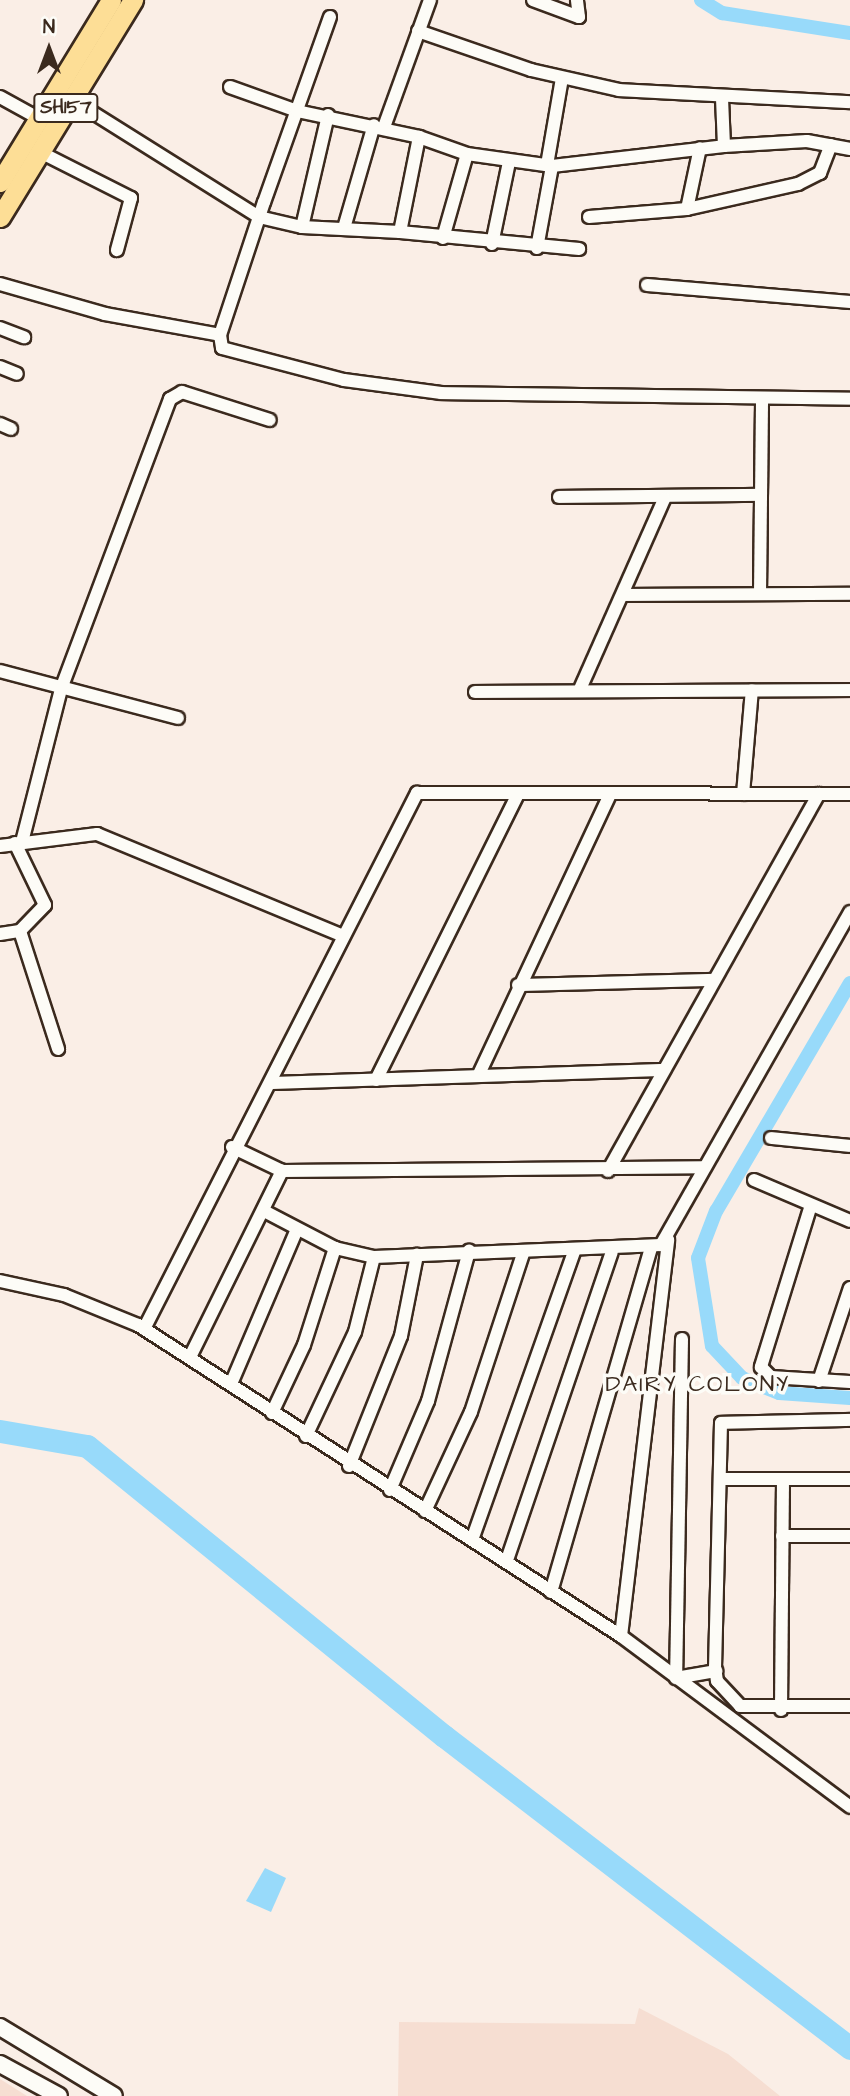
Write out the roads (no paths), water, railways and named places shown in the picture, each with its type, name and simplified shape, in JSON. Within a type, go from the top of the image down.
[{"type":"main road","name":"SH157","points":[[0,182],[111,0]]},
{"type":"main road","name":"SH157","points":[[0,217],[133,0]]},
{"type":"street","points":[[344,228],[379,126],[430,0]]},
{"type":"street","points":[[533,0],[579,17],[577,0]]},
{"type":"street","points":[[330,17],[220,335],[227,350],[410,390],[850,399]]},
{"type":"street","points":[[418,31],[562,78],[722,99],[850,102]]},
{"type":"street","points":[[537,248],[562,78]]},
{"type":"street","points":[[230,88],[297,111],[379,126],[467,154],[509,162],[550,165],[724,146],[831,145],[850,149]]},
{"type":"street","points":[[0,97],[40,119]]},
{"type":"street","points":[[71,99],[259,217],[302,226],[400,232],[492,244],[579,250]]},
{"type":"street","points":[[722,99],[724,146]]},
{"type":"street","points":[[302,226],[328,115]]},
{"type":"street","points":[[400,232],[419,137]]},
{"type":"street","points":[[589,217],[687,209],[804,181],[820,173],[831,145]]},
{"type":"street","points":[[687,209],[699,148]]},
{"type":"street","points":[[40,152],[131,198],[117,250]]},
{"type":"street","points":[[443,238],[467,154]]},
{"type":"street","points":[[492,244],[509,162]]},
{"type":"street","points":[[0,284],[105,314],[220,335]]},
{"type":"street","points":[[647,285],[850,302]]},
{"type":"street","points":[[0,328],[24,337]]},
{"type":"street","points":[[0,367],[17,374]]},
{"type":"street","points":[[0,934],[20,931],[45,905],[19,843],[61,688],[170,400],[183,392],[270,421]]},
{"type":"street","points":[[760,594],[762,398]]},
{"type":"street","points":[[559,497],[664,499],[761,495]]},
{"type":"street","points":[[580,689],[625,595],[664,499]]},
{"type":"street","points":[[625,595],[850,594]]},
{"type":"street","points":[[0,671],[178,718]]},
{"type":"street","points":[[475,692],[580,689],[850,690]]},
{"type":"street","points":[[743,794],[752,690]]},
{"type":"street","points":[[141,1327],[232,1147],[271,1083],[417,793],[850,794]]},
{"type":"street","points":[[376,1080],[518,794]]},
{"type":"street","points":[[479,1074],[517,985],[610,794]]},
{"type":"street","points":[[608,1171],[711,980],[819,794]]},
{"type":"street","points":[[0,846],[97,834],[343,936]]},
{"type":"street","points":[[621,1636],[668,1240],[703,1167],[850,912]]},
{"type":"street","points":[[20,931],[58,1049]]},
{"type":"street","points":[[517,985],[711,980]]},
{"type":"street","points":[[271,1083],[662,1070]]},
{"type":"street","points":[[771,1138],[850,1146]]},
{"type":"street","points":[[232,1147],[282,1171],[608,1171],[703,1167]]},
{"type":"street","points":[[190,1357],[266,1212],[282,1171]]},
{"type":"street","points":[[754,1180],[850,1221]]},
{"type":"street","points":[[811,1205],[761,1367],[771,1377],[850,1382]]},
{"type":"street","points":[[266,1212],[335,1248],[374,1257],[470,1251],[612,1252],[651,1248],[668,1240]]},
{"type":"street","points":[[231,1384],[297,1229]]},
{"type":"street","points":[[272,1413],[304,1345],[335,1248]]},
{"type":"street","points":[[551,1591],[651,1248]]},
{"type":"street","points":[[390,1490],[428,1401],[470,1251]]},
{"type":"street","points":[[425,1511],[471,1412],[524,1251]]},
{"type":"street","points":[[472,1540],[574,1252]]},
{"type":"street","points":[[507,1560],[612,1252]]},
{"type":"street","points":[[349,1466],[401,1336],[417,1255]]},
{"type":"street","points":[[306,1436],[355,1332],[374,1257]]},
{"type":"street","points":[[0,1281],[119,1316],[190,1357],[349,1466],[507,1560],[621,1636],[850,1807]]},
{"type":"street","points":[[819,1381],[850,1288]]},
{"type":"street","points":[[676,1678],[682,1339]]},
{"type":"street","points":[[850,1420],[725,1420],[719,1427],[716,1671],[740,1706],[781,1710],[850,1706]]},
{"type":"street","points":[[720,1479],[850,1479]]},
{"type":"street","points":[[781,1710],[783,1480]]},
{"type":"street","points":[[782,1536],[850,1536]]},
{"type":"street","points":[[676,1678],[716,1671]]},
{"type":"street","points":[[0,2027],[114,2096]]},
{"type":"street","points":[[0,2064],[59,2096]]},
{"type":"water","points":[[265,1868],[286,1878],[271,1912],[246,1901]]},
{"type":"waterway","points":[[701,0],[722,13],[850,33]]},
{"type":"waterway","points":[[850,983],[716,1211],[698,1258],[712,1346],[742,1378],[779,1393],[850,1398]]},
{"type":"waterway","points":[[0,1431],[87,1446],[444,1736],[850,2048]]},
{"type":"district","name":"DAIRY COLONY","points":[[698,1384]]}]
